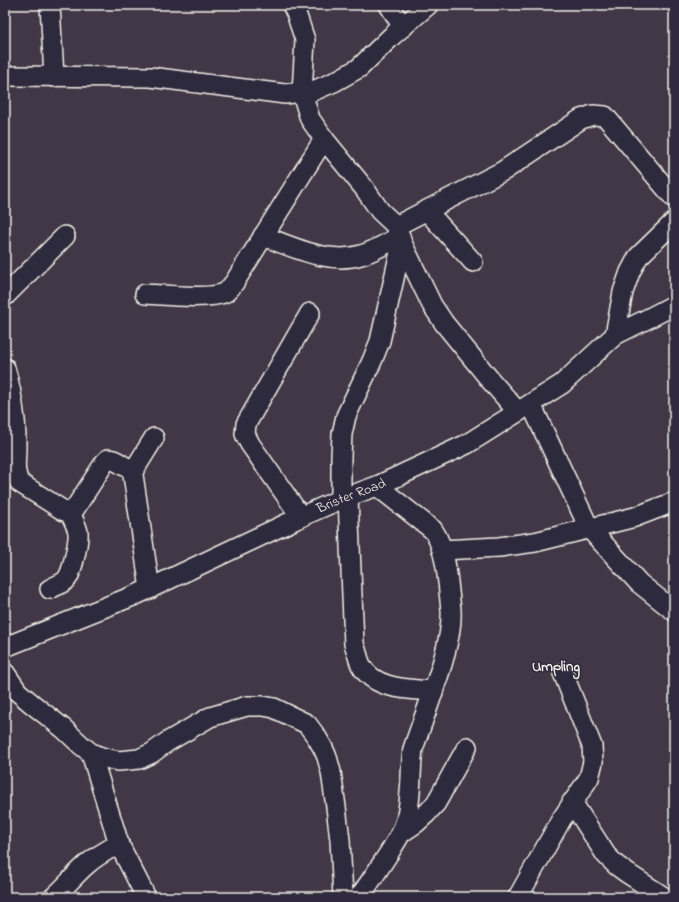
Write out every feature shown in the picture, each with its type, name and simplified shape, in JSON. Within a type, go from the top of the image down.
[{"type":"street","points":[[50,5],[54,76]]},
{"type":"street","points":[[292,5],[305,40],[302,93],[310,119],[399,235],[432,305],[444,323],[491,381],[524,408],[589,528],[640,583],[674,611]]},
{"type":"street","points":[[389,5],[403,27]]},
{"type":"street","points":[[5,76],[150,77],[285,94],[302,93],[313,91],[334,82],[359,68],[392,36],[428,5]]},
{"type":"street","points":[[263,236],[329,258],[359,256],[399,235],[427,210],[503,171],[581,119],[593,115],[605,116],[674,198]]},
{"type":"street","points":[[145,294],[200,297],[216,296],[226,292],[234,283],[324,139]]},
{"type":"street","points":[[427,210],[473,262]]},
{"type":"street","points":[[615,335],[623,292],[630,272],[638,257],[674,222]]},
{"type":"street","points":[[399,235],[380,341],[346,416],[342,434],[341,457],[354,644],[361,665],[372,678],[383,684],[433,691]]},
{"type":"street","points":[[5,296],[65,236]]},
{"type":"street","name":"Brister Road","points":[[5,647],[150,589],[301,517],[377,486],[467,444],[562,384],[615,335],[674,305]]},
{"type":"street","points":[[301,517],[250,444],[245,434],[246,424],[310,313]]},
{"type":"street","points":[[5,368],[10,385],[15,421],[16,478],[20,483],[64,511],[70,512],[74,510],[108,459],[113,459],[125,467],[136,467],[154,438]]},
{"type":"street","points":[[132,468],[150,589]]},
{"type":"street","points":[[359,897],[373,878],[401,833],[406,821],[409,804],[413,749],[447,646],[452,619],[442,550],[437,536],[432,530],[377,486]]},
{"type":"street","points":[[442,550],[499,548],[535,542],[635,517],[674,502]]},
{"type":"street","points":[[50,589],[67,579],[77,548],[78,530],[70,512]]},
{"type":"street","points":[[518,897],[560,820],[589,778],[593,762],[592,746],[563,672]]},
{"type":"street","points":[[5,673],[18,692],[91,753],[118,761],[139,759],[152,753],[167,742],[210,717],[247,706],[274,708],[307,724],[316,736],[327,757],[331,772],[340,840],[343,897]]},
{"type":"street","points":[[401,833],[416,823],[436,803],[467,747]]},
{"type":"street","points":[[91,753],[119,844],[146,897]]},
{"type":"street","points":[[572,802],[606,855],[616,865],[664,897]]},
{"type":"street","points":[[54,897],[99,854],[119,844]]},
{"type":"district","name":"Umpling","points":[[556,667]]}]
